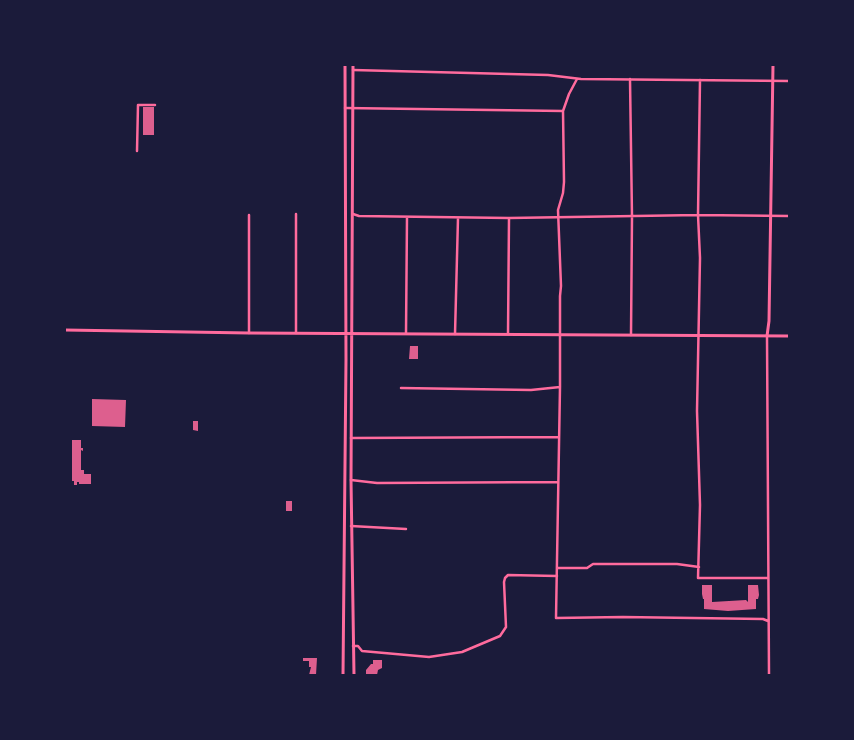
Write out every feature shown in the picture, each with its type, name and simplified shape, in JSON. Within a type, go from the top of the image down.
[{"type":"main road","points":[[343,675],[345,65]]},
{"type":"main road","points":[[353,65],[351,480],[354,675]]},
{"type":"main road","points":[[767,336],[769,322],[773,65]]},
{"type":"main road","points":[[344,214],[353,214]]},
{"type":"main road","points":[[65,330],[789,336]]},
{"type":"main road","points":[[344,527],[352,526]]},
{"type":"main road","points":[[344,592],[352,591]]},
{"type":"street","points":[[353,70],[548,75],[577,79],[789,81]]},
{"type":"street","points":[[577,79],[568,94],[563,111],[564,182],[558,210],[561,280],[556,618],[694,618],[763,619],[768,621]]},
{"type":"street","points":[[630,79],[632,217],[630,335]]},
{"type":"street","points":[[700,80],[698,215],[700,258],[697,335],[700,505],[698,578],[768,578]]},
{"type":"street","points":[[137,151],[138,105],[155,105]]},
{"type":"street","points":[[345,108],[563,111]]},
{"type":"street","points":[[296,214],[296,333]]},
{"type":"street","points":[[353,214],[359,216],[509,218],[698,215],[789,216]]},
{"type":"street","points":[[249,215],[249,333]]},
{"type":"street","points":[[406,217],[406,333]]},
{"type":"street","points":[[455,334],[458,217]]},
{"type":"street","points":[[508,334],[509,218]]},
{"type":"street","points":[[767,336],[769,675]]},
{"type":"street","points":[[401,388],[480,390],[560,387]]},
{"type":"street","points":[[351,438],[559,436]]},
{"type":"street","points":[[351,480],[377,483],[558,482]]},
{"type":"street","points":[[352,526],[406,529]]},
{"type":"street","points":[[557,568],[587,568],[593,564],[678,564],[699,567]]},
{"type":"street","points":[[353,646],[358,646],[362,651],[429,656],[462,652],[500,636],[506,627],[504,582],[508,575],[557,576]]},
{"type":"building","points":[[143,107],[154,107],[154,135],[143,135]]},
{"type":"building","points":[[410,346],[418,346],[418,359],[409,359]]},
{"type":"building","points":[[92,399],[126,400],[125,427],[92,426]]},
{"type":"building","points":[[193,421],[198,421],[198,431],[193,430]]},
{"type":"building","points":[[72,440],[81,440],[83,451],[81,450],[81,470],[84,470],[84,474],[91,474],[91,484],[79,484],[77,482],[77,485],[74,485],[74,481],[72,481]]},
{"type":"building","points":[[286,501],[292,501],[292,511],[286,511]]},
{"type":"building","points":[[702,585],[712,585],[712,602],[746,600],[748,602],[748,585],[758,585],[759,595],[758,599],[756,599],[756,609],[728,611],[704,609]]},
{"type":"building","points":[[303,658],[317,658],[316,675],[309,675],[311,667],[309,667],[309,661],[303,661]]},
{"type":"building","points":[[373,660],[382,660],[382,668],[378,670],[377,675],[366,675],[366,670],[373,664]]}]
